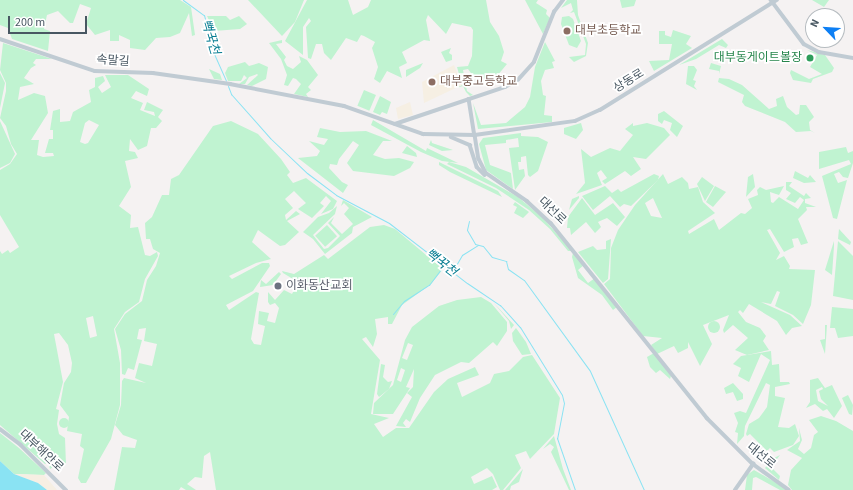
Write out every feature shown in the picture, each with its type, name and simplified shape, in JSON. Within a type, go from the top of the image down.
[{"type":"street","points":[[395,124],[505,87],[527,71],[536,58],[554,12],[563,0]]},
{"type":"street","name":"상동로","points":[[474,135],[556,125],[590,115],[772,1],[777,0]]},
{"type":"street","points":[[772,1],[804,44],[820,52],[853,58]]},
{"type":"street","name":"속말길","points":[[0,40],[95,71],[160,74],[230,84],[344,106],[395,124]]},
{"type":"street","name":"대선로","points":[[469,99],[480,163],[493,179],[531,204],[565,238],[696,406],[753,464],[789,490]]},
{"type":"street","points":[[411,119],[408,124],[411,130]]},
{"type":"street","points":[[395,124],[411,130],[448,136],[467,142],[472,148],[477,167],[493,179]]},
{"type":"street","points":[[448,136],[474,135]]},
{"type":"street","name":"대부해안로","points":[[0,428],[26,449],[66,490]]},
{"type":"street","points":[[735,490],[753,464]]},
{"type":"green space","points":[[0,0],[180,0],[191,7],[195,35],[192,36],[189,13],[180,33],[170,37],[156,38],[145,50],[130,48],[130,40],[119,35],[119,41],[110,41],[110,30],[95,35],[86,24],[91,8],[80,4],[73,23],[70,23],[58,11],[47,15],[44,29],[50,31],[48,51],[12,39],[8,28],[0,25]]},
{"type":"green space","points":[[248,0],[304,0],[295,22],[282,36]]},
{"type":"green space","points":[[307,0],[348,0],[353,15],[368,7],[371,0],[486,0],[490,22],[499,36],[504,52],[501,61],[507,64],[492,82],[487,84],[476,80],[468,69],[463,70],[467,91],[473,95],[470,96],[463,86],[456,88],[462,85],[457,67],[468,66],[472,56],[473,30],[471,27],[452,23],[446,34],[428,15],[426,20],[430,41],[424,40],[402,52],[407,63],[399,67],[402,78],[387,71],[380,83],[374,79],[378,67],[372,48],[375,42],[364,36],[361,35],[357,42],[346,38],[331,60],[324,53],[322,44],[316,44],[311,59],[308,58],[306,27],[311,21],[309,18],[303,27],[303,55],[285,41]]},
{"type":"green space","points":[[525,0],[538,0],[536,3],[547,10],[546,14],[550,18],[543,34]]},
{"type":"green space","points":[[567,0],[577,0],[578,15],[588,43],[586,56],[574,62],[569,57],[585,55],[586,44],[574,12],[570,13],[573,10],[571,3],[561,8]]},
{"type":"green space","points":[[620,0],[636,0],[634,6],[622,8]]},
{"type":"green space","points":[[812,0],[829,0],[824,7]]},
{"type":"green space","points":[[207,16],[226,16],[230,20],[239,16],[247,24],[240,29],[214,31]]},
{"type":"green space","points":[[569,16],[573,19],[581,41],[577,48],[569,45],[561,24],[562,17]]},
{"type":"green space","points":[[673,30],[691,36],[686,44],[692,48],[654,71],[649,61],[669,60],[672,44],[659,44],[659,31],[665,31],[665,35],[671,37]]},
{"type":"green space","points":[[722,39],[728,45],[726,48],[719,45],[696,59],[679,65]]},
{"type":"green space","points":[[282,40],[282,43],[276,44],[286,57],[284,60],[287,66],[293,69],[301,62],[299,56],[307,60],[318,75],[308,87],[311,90],[306,94],[308,97],[294,94],[301,84],[296,79],[293,78],[288,86],[284,85],[287,75],[281,59],[269,43]]},
{"type":"green space","points":[[545,42],[555,61],[552,62],[554,68],[545,70],[541,81],[543,95],[546,96],[544,115],[552,116],[552,122],[478,129],[473,103],[481,125],[506,123],[525,107],[530,97],[535,67]]},
{"type":"green space","points":[[3,43],[52,59],[36,59],[33,63],[36,65],[31,68],[24,78],[34,84],[20,87],[18,100],[34,93],[45,96],[48,113],[31,140],[39,140],[37,155],[43,157],[54,156],[53,153],[45,153],[49,139],[53,139],[53,130],[50,130],[53,111],[60,109],[60,122],[70,121],[73,112],[91,102],[89,90],[95,87],[95,78],[103,76],[105,81],[98,87],[102,93],[111,87],[105,75],[128,75],[149,89],[147,96],[136,91],[131,98],[143,103],[140,110],[155,116],[154,112],[144,110],[147,102],[163,110],[158,117],[162,121],[156,128],[151,128],[147,146],[138,150],[130,139],[129,151],[135,152],[138,158],[125,161],[131,187],[119,206],[131,215],[130,228],[138,227],[145,255],[150,256],[157,252],[158,256],[145,279],[139,302],[125,312],[114,329],[120,363],[120,405],[111,439],[86,483],[81,483],[78,478],[84,449],[80,446],[82,434],[67,431],[69,417],[60,405],[64,383],[71,372],[72,363],[68,345],[59,333],[54,334],[63,382],[56,409],[59,410],[57,424],[59,434],[65,438],[66,465],[59,463],[50,469],[48,462],[45,464],[0,425],[0,251],[2,254],[8,250],[10,253],[19,247],[0,215],[0,170],[10,164],[17,154],[11,144],[6,126],[0,118],[6,91],[6,83],[0,70]],"holes":[[[89,120],[99,125],[88,143],[85,144],[80,142],[85,123]],[[93,316],[97,336],[90,338],[86,318]]]},
{"type":"green space","points":[[451,48],[449,53],[452,55],[452,60],[446,62],[441,52]]},
{"type":"green space","points":[[807,50],[825,55],[834,68],[832,72],[813,79],[811,83],[793,80],[790,73],[791,70],[809,79],[822,74],[810,67],[817,55]]},
{"type":"green space","points":[[245,62],[249,66],[259,63],[268,67],[266,79],[252,86],[247,85],[258,75],[257,74],[249,77],[245,84],[239,84],[247,78],[244,75],[241,81],[228,81],[225,73],[228,67]]},
{"type":"green space","points":[[423,63],[420,68],[406,77],[406,70]]},
{"type":"green space","points":[[711,63],[721,66],[719,74],[719,71],[709,69]]},
{"type":"green space","points":[[688,66],[694,66],[697,70],[693,80],[696,81],[694,86],[697,90],[686,84]]},
{"type":"green space","points":[[209,69],[220,74],[222,80],[214,79]]},
{"type":"green space","points":[[0,73],[5,83],[0,108]]},
{"type":"green space","points":[[719,78],[729,79],[742,85],[769,109],[777,106],[776,99],[783,96],[787,107],[796,115],[799,114],[800,105],[806,105],[814,117],[809,122],[810,130],[815,133],[811,131],[796,132],[785,122],[745,106],[742,102],[744,95],[718,82]]},
{"type":"green space","points":[[364,90],[376,95],[369,111],[357,106]]},
{"type":"green space","points":[[380,96],[391,102],[387,114],[382,112],[380,115],[373,112]]},
{"type":"green space","points":[[664,111],[683,126],[677,137],[670,130],[672,123],[664,120],[662,124],[658,121],[658,114]]},
{"type":"green space","points":[[373,120],[426,151],[427,148],[458,163],[442,161],[421,152],[371,125]]},
{"type":"green space","points":[[0,121],[15,154],[10,163],[0,168]]},
{"type":"green space","points":[[231,121],[258,134],[281,159],[290,172],[287,175],[293,183],[306,178],[337,201],[333,209],[321,214],[331,201],[326,196],[320,203],[324,206],[312,218],[298,209],[306,203],[294,191],[285,199],[293,208],[285,215],[286,220],[296,211],[300,214],[287,221],[299,232],[285,245],[280,246],[258,230],[252,242],[271,259],[256,263],[229,276],[232,279],[262,263],[269,263],[270,266],[253,291],[226,305],[229,310],[256,292],[259,293],[251,339],[254,344],[261,345],[265,326],[258,324],[259,311],[269,313],[267,321],[275,323],[279,308],[275,303],[270,305],[268,302],[268,292],[275,300],[284,290],[292,294],[298,282],[282,271],[294,274],[324,255],[328,259],[370,227],[384,225],[395,229],[443,269],[431,284],[402,305],[392,324],[388,324],[388,317],[375,319],[377,334],[373,347],[366,337],[362,339],[380,360],[371,414],[389,418],[374,424],[383,437],[396,428],[409,428],[434,392],[448,379],[475,367],[479,375],[457,383],[462,397],[490,383],[494,374],[509,371],[523,357],[532,355],[560,398],[554,434],[530,459],[526,451],[515,455],[521,468],[503,490],[500,490],[493,474],[487,468],[471,477],[474,484],[492,476],[497,487],[492,490],[216,490],[210,452],[204,456],[202,478],[195,477],[187,484],[196,490],[186,490],[181,487],[179,490],[114,490],[122,447],[135,448],[137,440],[123,435],[115,425],[121,405],[122,381],[124,378],[146,383],[135,378],[139,363],[152,366],[157,344],[144,341],[146,328],[139,329],[137,339],[142,340],[134,370],[128,368],[125,375],[122,374],[121,350],[115,329],[125,314],[142,301],[147,280],[156,266],[160,253],[153,249],[150,239],[146,239],[145,223],[152,217],[162,195],[169,195],[171,179],[179,175],[213,126]]},
{"type":"green space","points":[[581,123],[583,130],[576,139],[564,134],[564,128]]},
{"type":"green space","points":[[633,123],[633,126],[647,123],[664,128],[670,135],[646,159],[633,157],[641,169],[631,176],[625,171],[605,184],[602,181],[607,178],[601,170],[597,173],[602,185],[576,194],[585,183],[581,149],[591,157],[610,148],[620,151],[633,135],[625,129]]},
{"type":"green space","points":[[320,128],[340,132],[366,131],[392,141],[383,141],[373,155],[385,159],[399,158],[414,162],[410,168],[394,176],[353,171],[347,163],[359,145],[353,141],[339,159],[337,165],[330,164],[329,168],[342,182],[348,185],[343,193],[298,158],[317,156],[320,151],[309,141],[324,145],[328,139],[317,137]]},
{"type":"green space","points":[[521,133],[521,136],[538,137],[548,142],[538,171],[530,177],[528,175],[526,156],[521,157],[521,162],[518,162],[519,170],[524,169],[525,176],[515,190],[509,148],[519,147],[518,138],[506,140],[506,143],[485,145],[490,165],[511,173],[513,189],[486,170],[479,144],[483,138]]},
{"type":"green space","points":[[431,140],[432,143],[453,150],[442,151],[429,145]]},
{"type":"green space","points":[[407,146],[416,153],[417,157],[402,153]]},
{"type":"green space","points":[[846,147],[848,153],[853,151],[853,163],[848,178],[843,177],[839,172],[834,174],[838,183],[847,180],[837,219],[833,218],[822,176],[851,164],[849,160],[819,169],[819,152]]},
{"type":"green space","points":[[439,162],[498,191],[502,197],[450,172],[439,165]]},
{"type":"green space","points":[[449,162],[466,167],[518,197],[543,218],[572,251],[568,251],[550,229],[529,210],[496,188],[447,164]]},
{"type":"green space","points":[[795,171],[808,178],[810,175],[816,182],[804,183],[793,178]]},
{"type":"green space","points":[[654,174],[659,176],[658,180],[631,206],[624,204],[620,207],[610,196],[593,210],[582,196],[605,186],[612,193],[618,189],[621,192]]},
{"type":"green space","points":[[663,174],[668,184],[682,177],[688,183],[689,189],[698,187],[703,202],[715,213],[688,231],[689,234],[714,219],[719,230],[741,213],[745,214],[752,208],[748,199],[758,195],[757,190],[760,187],[766,190],[784,186],[779,195],[770,192],[771,202],[773,203],[779,197],[798,209],[804,200],[800,197],[795,203],[786,199],[791,193],[786,190],[786,182],[792,182],[789,186],[804,196],[806,193],[811,198],[805,199],[805,203],[816,207],[806,207],[807,210],[798,219],[808,243],[801,245],[798,238],[792,239],[794,247],[784,252],[770,229],[767,230],[780,253],[776,260],[784,256],[790,266],[789,269],[815,270],[811,305],[803,324],[793,315],[775,306],[780,292],[777,291],[771,304],[761,302],[790,315],[802,326],[792,328],[786,335],[777,321],[749,304],[743,313],[740,310],[738,312],[746,322],[760,328],[766,336],[763,341],[769,350],[747,355],[735,350],[748,338],[733,325],[724,333],[723,330],[729,315],[703,325],[712,344],[700,366],[688,342],[688,348],[678,353],[674,346],[657,354],[651,345],[662,338],[643,336],[604,284],[610,279],[611,248],[618,230],[635,205]],"holes":[[[653,198],[662,218],[651,216],[645,203]]]},
{"type":"green space","points":[[753,174],[755,187],[746,197],[748,177]]},
{"type":"green space","points":[[702,177],[714,186],[705,201],[697,184]]},
{"type":"green space","points":[[715,186],[726,192],[713,207],[706,202]]},
{"type":"green space","points":[[579,196],[579,198],[569,210],[572,199]]},
{"type":"green space","points":[[582,198],[595,215],[613,203],[625,217],[617,226],[607,218],[598,222],[601,227],[595,233],[586,222],[571,235],[570,228],[567,228],[568,217]]},
{"type":"green space","points":[[343,200],[372,217],[353,227],[352,233],[325,254],[313,239],[303,232],[318,217],[329,213],[337,206],[335,214],[313,235],[324,249],[328,248],[340,236],[328,223],[334,217],[331,223],[342,234],[353,224],[344,214],[349,208],[344,203],[341,206]]},
{"type":"green space","points":[[515,202],[529,212],[523,218],[514,213],[517,207],[513,205]]},
{"type":"green space","points":[[327,225],[337,236],[325,247],[315,236]]},
{"type":"green space","points":[[839,229],[851,242],[850,245],[838,239]]},
{"type":"green space","points":[[611,239],[608,279],[603,283],[578,252],[593,246],[597,250],[606,249],[606,241]]},
{"type":"green space","points":[[834,241],[834,246],[832,275],[825,270]]},
{"type":"green space","points":[[838,241],[853,256],[853,300],[833,296]]},
{"type":"green space","points":[[573,253],[584,265],[578,270],[588,283],[595,278],[617,307],[613,310],[602,295],[578,278],[572,257]]},
{"type":"green space","points":[[279,272],[281,274],[273,285],[260,287],[261,280],[266,284]]},
{"type":"green space","points":[[481,297],[491,303],[507,322],[507,331],[497,346],[493,342],[469,363],[461,362],[435,375],[420,398],[410,422],[406,419],[403,423],[406,427],[396,426],[412,397],[407,393],[413,387],[414,369],[406,387],[410,388],[393,414],[373,414],[374,403],[393,385],[405,340],[412,327],[439,306],[457,300]],"holes":[[[408,343],[413,345],[407,360],[402,358]],[[401,368],[405,370],[401,382],[397,380]]]},
{"type":"green space","points":[[493,302],[514,325],[511,329],[509,321]]},
{"type":"green space","points":[[832,307],[853,309],[853,336],[838,338],[835,328],[830,328]]},
{"type":"green space","points":[[714,321],[718,323],[720,327],[718,331],[714,333],[710,331],[708,327],[710,323]]},
{"type":"green space","points":[[825,325],[827,325],[825,354],[820,340],[825,339]]},
{"type":"green space","points":[[516,328],[526,342],[531,354],[522,355],[513,341],[512,333]]},
{"type":"green space","points":[[771,351],[772,365],[779,364],[780,382],[789,382],[790,384],[775,387],[775,396],[785,398],[778,427],[789,428],[795,424],[799,436],[793,445],[774,452],[770,448],[767,451],[750,434],[747,436],[746,434],[749,424],[759,418],[767,407],[770,385],[766,383],[745,426],[744,436],[737,444],[738,433],[735,432],[738,423],[734,413],[740,411],[746,413],[770,360],[761,354],[749,382],[738,376],[741,368],[733,364],[741,356]]},
{"type":"green space","points":[[654,353],[671,376],[670,379],[660,370],[656,373],[650,367],[647,357]]},
{"type":"green space","points":[[381,364],[385,365],[383,377],[388,382],[392,381],[389,389],[379,397],[377,394]]},
{"type":"green space","points":[[818,378],[825,388],[832,385],[842,406],[834,418],[827,409],[823,411],[815,404],[806,408],[810,402],[810,380]],"holes":[[[822,387],[823,389],[819,391],[821,399],[828,406],[818,401],[816,390]]]},
{"type":"green space","points":[[733,383],[743,394],[743,399],[737,401],[733,392],[726,394],[724,388]]},
{"type":"green space","points":[[848,395],[853,405],[852,415],[849,414],[842,398]]},
{"type":"green space","points":[[821,416],[836,421],[853,431],[853,490],[792,490],[788,485],[791,470],[802,458],[787,450],[800,441],[799,428],[802,440],[798,449],[804,454],[811,448],[814,435],[818,432],[809,420]]},
{"type":"green space","points":[[64,418],[69,423],[64,428],[59,423]]},
{"type":"green space","points":[[0,433],[46,473],[44,475],[14,474],[0,461]]},
{"type":"green space","points":[[554,436],[563,469],[571,490],[569,490],[551,452],[554,447],[550,444],[543,449]]},
{"type":"green space","points":[[780,455],[771,467],[780,476],[779,480],[765,468],[774,458]]},
{"type":"green space","points":[[523,469],[519,482],[511,486],[510,490],[505,490]]},
{"type":"green space","points":[[754,470],[787,490],[780,490],[756,477],[753,478],[752,490],[745,490],[747,475]]},
{"type":"sand","points":[[454,65],[462,85],[424,103],[422,82]]},
{"type":"sand","points":[[410,102],[413,115],[398,119],[396,108]]},
{"type":"sand","points":[[14,474],[44,475],[57,490],[47,490],[38,483]]},
{"type":"water","points":[[0,461],[14,474],[38,483],[47,490],[0,490]]},
{"type":"waterway","name":"뻑꾹천","points":[[183,0],[204,15],[215,56],[226,81]]},
{"type":"waterway","name":"뻑꾹천","points":[[228,86],[231,94],[270,138],[307,173],[336,195],[389,223],[467,283],[500,305],[520,327],[562,395],[564,403],[557,438],[575,490]]},
{"type":"waterway","points":[[469,221],[467,230],[475,244],[483,246],[492,257],[506,261],[508,269],[524,280],[590,371],[644,490]]},
{"type":"waterway","points":[[455,267],[462,255],[478,245]]},
{"type":"waterway","points":[[393,314],[404,301],[429,285],[441,269]]},
{"type":"place","name":"대부초등학교","points":[[567,31]]},
{"type":"place","name":"대부동게이트볼장","points":[[810,58]]},
{"type":"place","name":"대부중고등학교","points":[[432,82]]},
{"type":"place","name":"이화동산교회","points":[[278,286]]}]
